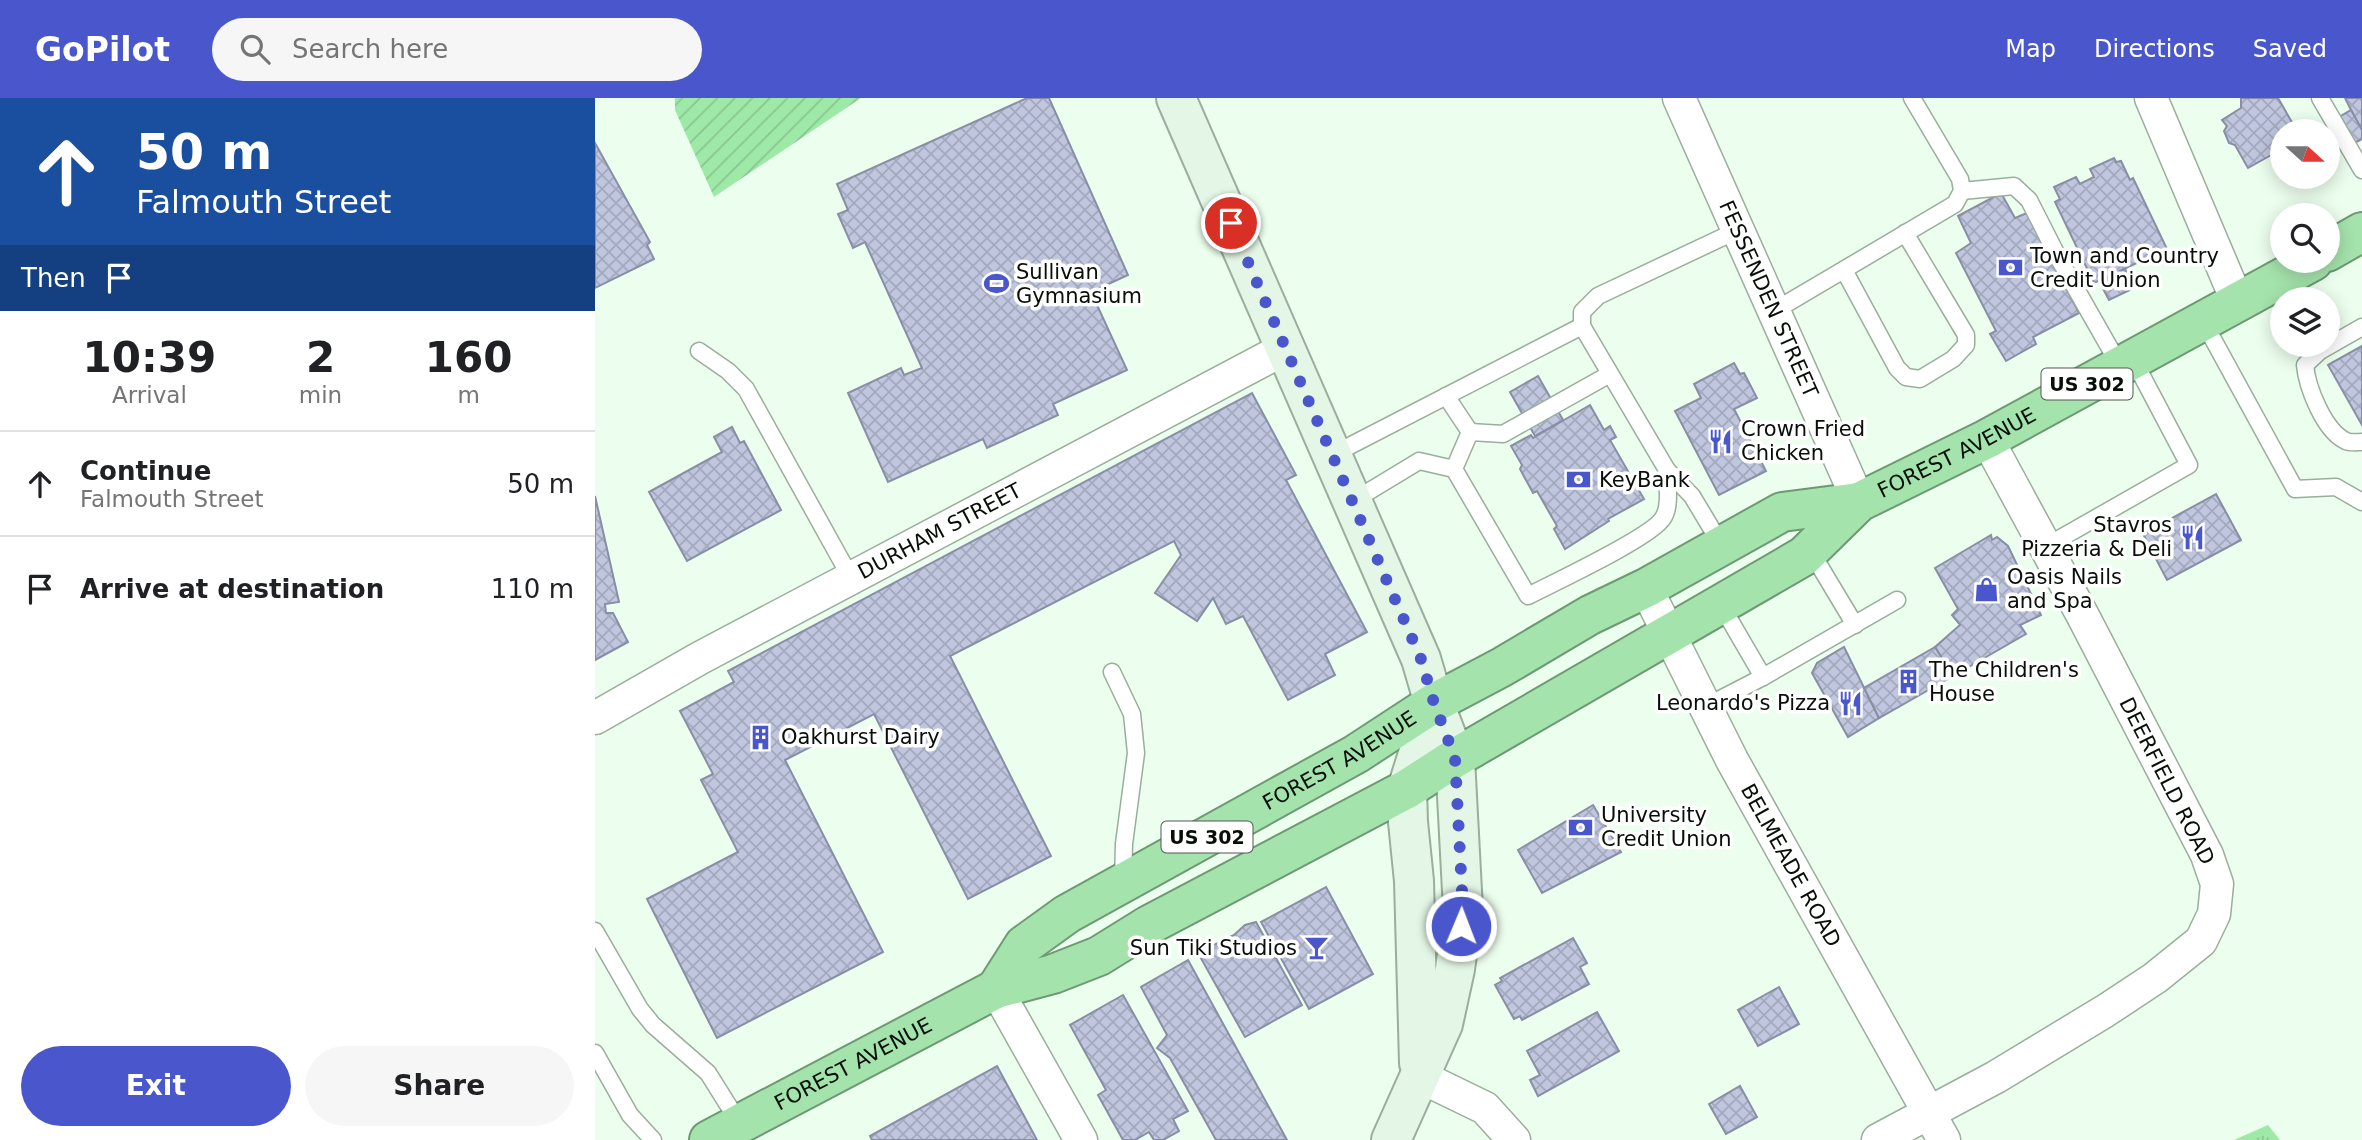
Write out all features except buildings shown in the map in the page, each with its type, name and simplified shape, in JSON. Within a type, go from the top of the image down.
[{"type":"highway","points":[[2340,245],[2362,233]]},
{"type":"highway","name":"FOREST AVENUE","points":[[725,1132],[996,989],[1053,974],[1098,956],[1149,925],[1408,789],[1455,758],[1804,556],[1859,502],[1987,439],[2291,273]]},
{"type":"highway","name":"FOREST AVENUE","points":[[996,989],[1024,945],[1067,914],[1356,754],[1434,703],[1782,512],[1859,502]]},
{"type":"main road","points":[[1176,98],[1421,659],[1455,758],[1462,920],[1455,969],[1443,1024],[1391,1140]]},
{"type":"main road","points":[[1419,1076],[1415,908],[1408,789],[1434,703]]},
{"type":"street","name":"FESSENDEN STREET","points":[[1679,98],[1859,502]]},
{"type":"street","points":[[2151,98],[2238,303]]},
{"type":"street","name":"DURHAM STREET","points":[[595,718],[711,652],[1286,348]]},
{"type":"street","name":"DEERFIELD ROAD","points":[[1878,1140],[1936,1127],[1996,1077],[2155,978],[2201,941],[2214,915],[2217,884],[2207,855],[1987,439]]},
{"type":"street","name":"BELMEADE ROAD","points":[[1646,588],[1732,760],[1936,1127]]},
{"type":"street","points":[[996,989],[1081,1140]]},
{"type":"street","points":[[1419,1076],[1485,1108],[1514,1140]]},
{"type":"lane","points":[[1774,311],[1955,204],[1962,191],[1960,179],[1912,98]]},
{"type":"lane","points":[[2320,98],[2362,170]]},
{"type":"lane","points":[[1962,191],[2014,186],[2029,200],[2059,259],[2189,465],[2045,547]]},
{"type":"lane","points":[[1722,546],[1692,496],[1667,470],[1582,326],[1582,312],[1598,296],[1738,230]]},
{"type":"lane","points":[[1844,271],[1897,368],[1906,377],[1920,379],[1953,359],[1966,345],[1966,335],[1905,233]]},
{"type":"lane","points":[[2203,321],[2295,489],[2336,487],[2362,502]]},
{"type":"lane","points":[[1332,455],[1582,326]]},
{"type":"lane","points":[[2362,327],[2320,351],[2305,365],[2307,383],[2330,429],[2347,442],[2362,442]]},
{"type":"lane","points":[[699,351],[728,371],[746,389],[851,579]]},
{"type":"lane","points":[[1469,432],[1503,434],[1610,374]]},
{"type":"lane","points":[[1446,396],[1469,432]]},
{"type":"lane","points":[[1454,469],[1469,432]]},
{"type":"lane","points":[[1353,501],[1419,461],[1454,469],[1528,596],[1642,536],[1663,519],[1667,505],[1667,470]]},
{"type":"lane","points":[[1810,550],[1855,625]]},
{"type":"lane","points":[[1706,707],[1897,600]]},
{"type":"lane","points":[[1721,605],[1763,677]]},
{"type":"lane","points":[[1112,672],[1132,714],[1136,753],[1124,844],[1122,884]]},
{"type":"lane","points":[[595,931],[640,1009],[653,1025],[708,1073],[725,1132]]},
{"type":"lane","points":[[595,1053],[629,1115],[653,1140]]},
{"type":"green space","points":[[675,98],[861,98],[714,197],[675,110]]},
{"type":"green space","points":[[2268,1125],[2280,1140],[2234,1140]]},
{"type":"place","name":"Town and Country Credit Union","points":[[2010,268]]},
{"type":"place","name":"Sullivan Gymnasium","points":[[996,284]]},
{"type":"place","name":"Crown Fried Chicken","points":[[1721,441]]},
{"type":"place","name":"KeyBank","points":[[1579,480]]},
{"type":"place","name":"Stavros Pizzeria & Deli","points":[[2192,537]]},
{"type":"place","name":"Oasis Nails and Spa","points":[[1987,589]]},
{"type":"place","name":"The Children's House","points":[[1909,682]]},
{"type":"place","name":"Leonardo's Pizza","points":[[1850,703]]},
{"type":"place","name":"Oakhurst Dairy","points":[[761,737]]},
{"type":"place","name":"University Credit Union","points":[[1581,827]]},
{"type":"place","name":"Sun Tiki Studios","points":[[1317,948]]},
{"type":"route","points":[[1231,223],[1421,659],[1455,758],[1463,910],[1461,926]]}]
